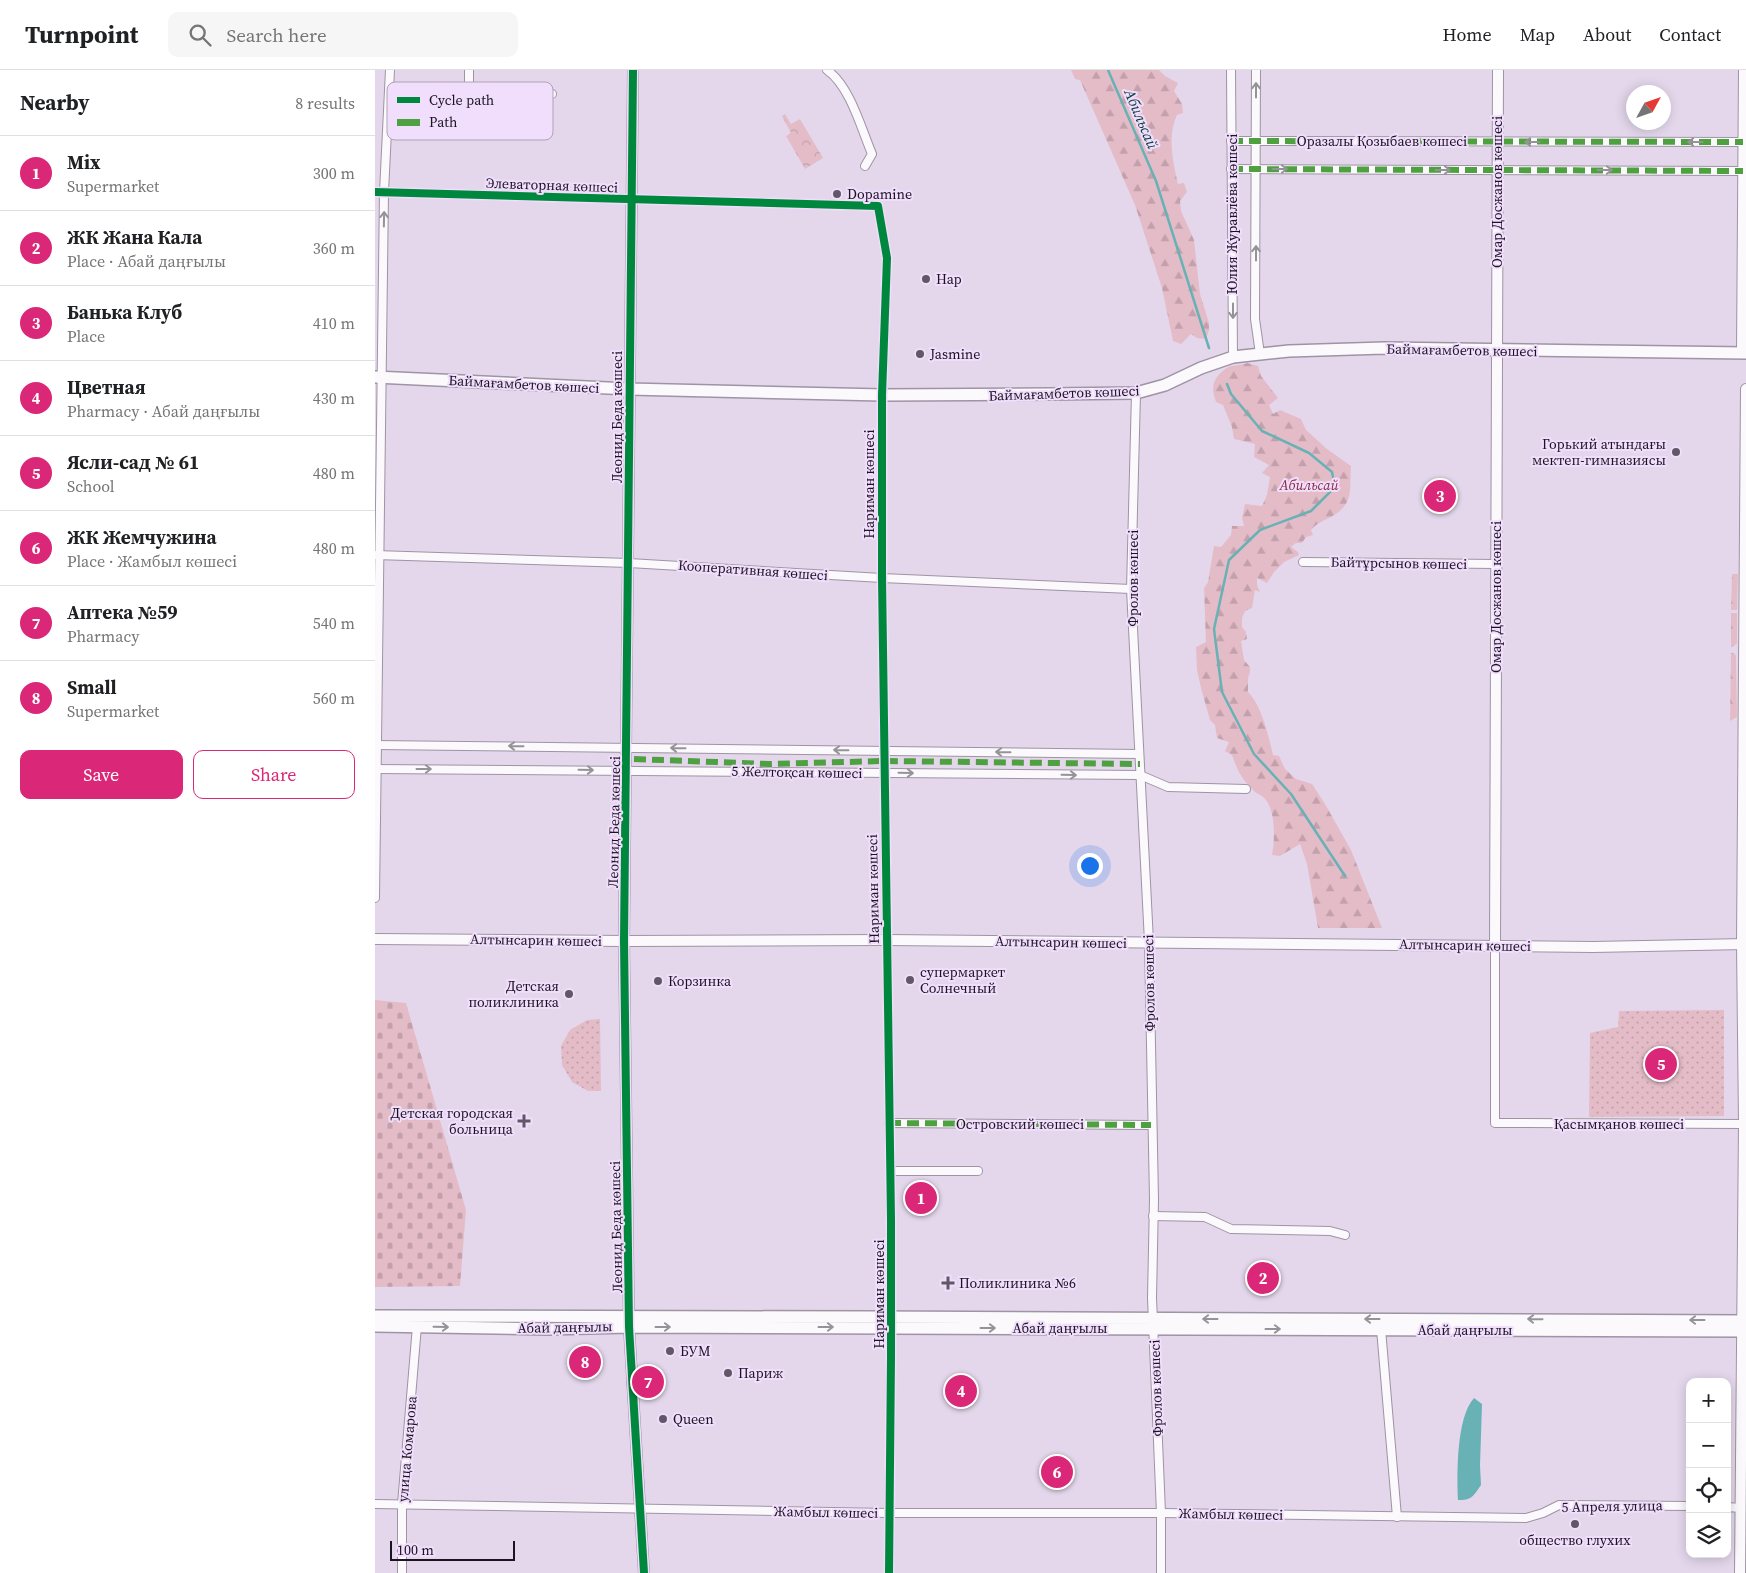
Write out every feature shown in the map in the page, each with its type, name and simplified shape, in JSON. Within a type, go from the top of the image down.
[{"type":"main road","name":"Баймағамбетов көшесі","points":[[378,377],[629,389],[882,395],[1136,393],[1165,385],[1201,368],[1233,357],[1289,351],[1383,348],[1744,353]]},
{"type":"main road","name":"Абай даңғылы","points":[[375,1316],[629,1322],[1154,1324],[1381,1329],[1744,1326]]},
{"type":"main road","name":"Абай даңғылы","points":[[1154,1324],[1488,1318],[1744,1326]]},
{"type":"main road","name":"Абай даңғылы","points":[[375,1326],[548,1329],[629,1322]]},
{"type":"street","name":"Леонид Беда көшесі","points":[[633,70],[625,941],[629,1322],[644,1573]]},
{"type":"street","points":[[827,70],[841,85],[872,154],[865,166]]},
{"type":"street","name":"Юлия Журавлёва көшесі","points":[[1231,70],[1233,357]]},
{"type":"street","name":"Юлия Журавлёва көшесі","points":[[1256,70],[1255,319],[1260,354]]},
{"type":"street","name":"Омар Досжанов көшесі","points":[[1495,1123],[1498,70]]},
{"type":"street","points":[[1744,70],[1744,353]]},
{"type":"street","points":[[375,898],[378,377],[387,131]]},
{"type":"street","name":"Оразалы Қозыбаев көшесі","points":[[1231,141],[1743,142]]},
{"type":"street","name":"Оразалы Қозыбаев көшесі","points":[[1231,169],[1743,171]]},
{"type":"street","name":"Элеваторная көшесі","points":[[375,192],[878,206]]},
{"type":"street","name":"Нариман көшесі","points":[[878,206],[887,258],[882,395],[882,578],[890,1171],[889,1573]]},
{"type":"street","points":[[1740,1573],[1744,1326],[1746,389]]},
{"type":"street","name":"Фролов көшесі","points":[[1136,393],[1131,589],[1149,942],[1153,1216],[1152,1298],[1161,1513],[1161,1573]]},
{"type":"street","name":"Кооперативная көшесі","points":[[378,556],[629,562],[882,578],[1131,589]]},
{"type":"street","name":"Байтұрсынов көшесі","points":[[1303,562],[1496,564]]},
{"type":"street","name":"5 Желтоқсан көшесі","points":[[375,745],[1139,754]]},
{"type":"street","name":"5 Желтоқсан көшесі","points":[[375,769],[1141,775],[1168,787],[1246,789]]},
{"type":"street","name":"Алтынсарин көшесі","points":[[375,939],[625,941],[887,940],[1593,947],[1744,944]]},
{"type":"street","name":"Островский көшесі","points":[[889,1123],[1151,1125]]},
{"type":"street","name":"Қасымқанов көшесі","points":[[1495,1123],[1744,1124]]},
{"type":"street","points":[[890,1171],[979,1171]]},
{"type":"street","points":[[1153,1216],[1205,1217],[1231,1229],[1330,1231],[1345,1235]]},
{"type":"street","name":"улица Комарова","points":[[402,1573],[402,1504],[417,1326]]},
{"type":"street","points":[[1381,1329],[1397,1517]]},
{"type":"street","name":"Жамбыл көшесі","points":[[375,1504],[888,1513],[1161,1513],[1437,1517]]},
{"type":"street","name":"5 Апреля улица","points":[[1437,1517],[1526,1518],[1543,1513],[1559,1504],[1686,1506]]},
{"type":"street","points":[[1731,1507],[1741,1508]]},
{"type":"green space","name":"Абильсай","points":[[1071,70],[1159,70],[1165,76],[1178,83],[1174,91],[1182,104],[1183,113],[1177,115],[1172,132],[1173,158],[1178,184],[1184,183],[1187,192],[1180,201],[1181,211],[1194,240],[1200,294],[1209,323],[1206,339],[1197,338],[1191,334],[1181,344],[1173,341],[1162,288],[1135,205],[1080,80],[1075,79]]},
{"type":"green space","points":[[785,114],[791,124],[800,119],[823,158],[805,169],[786,136],[791,133],[782,116]]},
{"type":"green space","name":"Абильсай","points":[[1247,363],[1258,366],[1261,376],[1278,398],[1269,405],[1273,414],[1280,410],[1301,419],[1306,430],[1327,449],[1351,466],[1349,495],[1344,507],[1313,528],[1311,530],[1313,535],[1306,537],[1302,543],[1296,543],[1291,547],[1299,555],[1284,562],[1267,583],[1257,578],[1260,592],[1255,590],[1252,608],[1245,611],[1242,618],[1242,627],[1246,632],[1247,639],[1241,641],[1244,660],[1250,667],[1248,692],[1261,712],[1273,755],[1279,756],[1285,769],[1296,779],[1312,784],[1325,804],[1351,850],[1382,928],[1318,928],[1307,864],[1300,844],[1280,856],[1272,855],[1274,833],[1271,809],[1263,797],[1254,791],[1243,778],[1232,755],[1225,751],[1229,742],[1217,738],[1215,725],[1210,720],[1201,688],[1197,670],[1196,647],[1206,642],[1204,588],[1208,582],[1214,546],[1221,547],[1231,535],[1232,526],[1244,526],[1242,518],[1245,504],[1262,506],[1267,495],[1270,477],[1262,473],[1269,465],[1254,457],[1255,444],[1234,439],[1232,427],[1223,405],[1216,402],[1213,393],[1215,381],[1220,373],[1230,366]]},
{"type":"green space","points":[[1732,574],[1738,574],[1737,610],[1731,610]]},
{"type":"green space","points":[[1731,613],[1737,613],[1737,643],[1733,647],[1731,647]]},
{"type":"green space","points":[[1731,653],[1734,653],[1736,656],[1737,717],[1730,721]]},
{"type":"green space","points":[[375,1000],[406,1003],[466,1210],[460,1286],[375,1287]]},
{"type":"green space","points":[[1724,1010],[1724,1116],[1589,1117],[1590,1033],[1618,1027],[1619,1011]]},
{"type":"green space","points":[[600,1019],[601,1091],[588,1091],[572,1082],[562,1065],[561,1046],[570,1030],[587,1020]]},
{"type":"shaded area","points":[[1474,1398],[1482,1404],[1481,1485],[1470,1498],[1458,1500],[1458,1462],[1461,1432],[1468,1407]]},
{"type":"waterway","name":"Абильсай","points":[[1108,70],[1156,181],[1209,348]]},
{"type":"waterway","name":"Абильсай","points":[[1227,384],[1231,394],[1262,431],[1309,453],[1332,472],[1335,487],[1311,511],[1260,530],[1229,560],[1214,629],[1222,692],[1254,754],[1291,794],[1345,876]]},
{"type":"marked path","points":[[1231,141],[1743,142]]},
{"type":"marked path","points":[[1231,169],[1743,171]]},
{"type":"marked path","points":[[634,759],[769,764],[884,761],[1140,764]]},
{"type":"marked path","points":[[889,1123],[1151,1125]]},
{"type":"cycle path","points":[[633,70],[624,941],[629,1327],[644,1573]]},
{"type":"cycle path","points":[[375,192],[878,206],[887,258],[882,395],[882,578],[891,1219],[889,1573]]},
{"type":"place","name":"Dopamine","points":[[837,194]]},
{"type":"place","name":"Нар","points":[[926,279]]},
{"type":"place","name":"Jasmine","points":[[920,354]]},
{"type":"place","name":"Горький атындағы мектеп-гимназиясы","points":[[1676,452]]},
{"type":"place","name":"Банька Клуб","points":[[1440,496]]},
{"type":"place","name":"супермаркет Солнечный","points":[[910,980]]},
{"type":"place","name":"Корзинка","points":[[658,981]]},
{"type":"place","name":"Детская поликлиника","points":[[569,994]]},
{"type":"place","name":"Ясли-сад № 61","points":[[1661,1064]]},
{"type":"place","name":"Детская городская больница","points":[[524,1121]]},
{"type":"place","name":"Mix","points":[[921,1198]]},
{"type":"place","name":"ЖК Жана Кала","points":[[1263,1278]]},
{"type":"place","name":"Поликлиника №6","points":[[948,1283]]},
{"type":"place","name":"БУМ","points":[[670,1351]]},
{"type":"place","name":"Small","points":[[585,1362]]},
{"type":"place","name":"Париж","points":[[728,1373]]},
{"type":"place","name":"Аптека №59","points":[[648,1382]]},
{"type":"place","name":"Цветная","points":[[961,1391]]},
{"type":"place","name":"Queen","points":[[663,1419]]},
{"type":"place","name":"ЖК Жемчужина","points":[[1057,1472]]},
{"type":"place","name":"общество глухих","points":[[1575,1524]]}]
